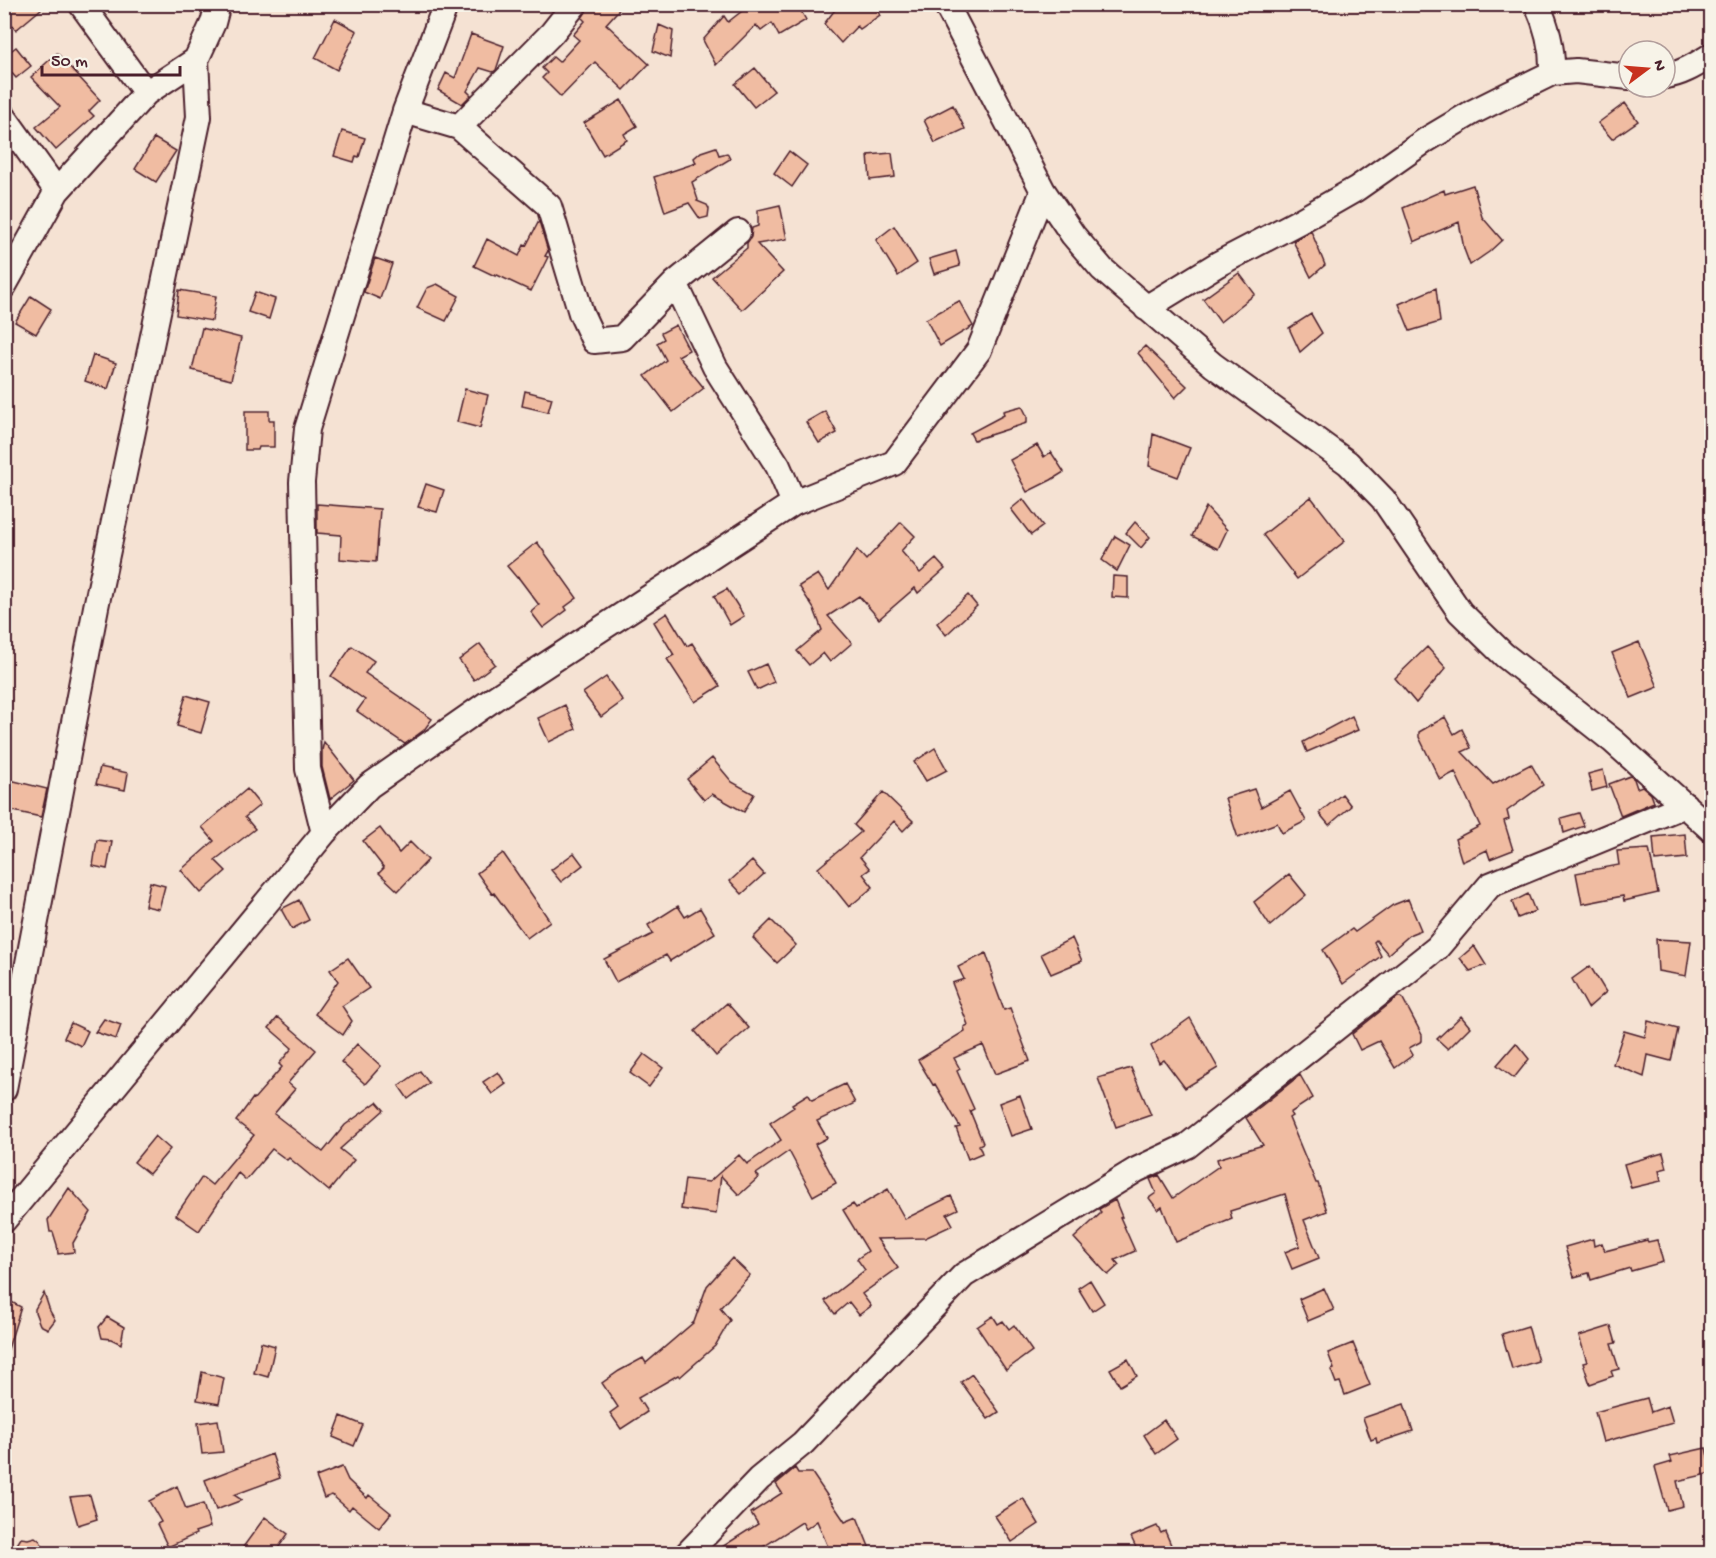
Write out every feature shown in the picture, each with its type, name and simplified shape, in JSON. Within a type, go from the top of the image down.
[{"type":"street","points":[[81,4],[146,93]]},
{"type":"street","points":[[4,1089],[96,607],[199,117],[196,60],[213,23],[218,4]]},
{"type":"street","points":[[324,833],[308,770],[302,482],[307,429],[405,111],[446,4]]},
{"type":"street","points":[[459,127],[552,33],[574,4]]},
{"type":"street","points":[[946,4],[1043,191],[1073,235],[1102,269],[1212,365],[1348,463],[1383,499],[1460,612],[1504,655],[1612,741],[1712,830]]},
{"type":"street","points":[[1538,4],[1552,56],[1552,74]]},
{"type":"street","points":[[1677,73],[1691,68],[1712,55]]},
{"type":"street","points":[[4,286],[57,191],[146,93],[196,60]]},
{"type":"street","points":[[1146,308],[1218,264],[1356,189],[1426,140],[1473,112],[1552,74],[1576,71],[1617,76]]},
{"type":"street","points":[[405,111],[459,127],[549,206],[581,313],[594,340],[622,338],[675,283],[738,232]]},
{"type":"street","points":[[4,117],[57,191]]},
{"type":"street","points":[[4,1220],[324,833],[369,786],[505,691],[794,503],[894,463],[979,350],[1043,191]]},
{"type":"street","points":[[675,283],[715,367],[778,466],[794,503]]},
{"type":"street","points":[[687,1554],[759,1479],[803,1443],[964,1275],[1136,1170],[1186,1146],[1437,948],[1490,885],[1685,805]]},
{"type":"building","points":[[4,4],[47,4],[16,30],[4,13]]},
{"type":"building","points":[[589,4],[624,4],[606,24],[649,64],[624,90],[595,62],[561,97],[542,78],[547,73],[542,68],[553,57],[559,62],[579,40],[573,35],[585,21],[582,18]]},
{"type":"building","points":[[751,4],[797,4],[806,20],[779,36],[772,23],[761,31],[756,25],[716,65],[703,40],[724,16],[728,22]]},
{"type":"building","points":[[844,4],[873,4],[880,15],[860,29],[857,26],[841,43],[824,24],[834,11]]},
{"type":"building","points":[[335,19],[357,31],[337,70],[315,58]]},
{"type":"building","points":[[659,25],[673,31],[670,58],[653,51]]},
{"type":"building","points":[[471,34],[504,46],[496,70],[493,72],[480,68],[467,91],[471,95],[462,104],[438,90],[446,73],[455,78]]},
{"type":"building","points":[[16,47],[31,66],[16,78],[4,64],[4,56]]},
{"type":"building","points":[[57,53],[100,100],[89,111],[94,116],[56,150],[36,127],[60,107],[31,77]]},
{"type":"building","points":[[755,68],[774,91],[754,107],[735,84]]},
{"type":"building","points":[[621,100],[637,126],[624,134],[627,140],[603,155],[584,123]]},
{"type":"building","points":[[1625,103],[1638,121],[1612,139],[1598,123]]},
{"type":"building","points":[[953,105],[965,129],[935,143],[924,120]]},
{"type":"building","points":[[342,131],[365,138],[359,157],[356,156],[354,162],[334,156]]},
{"type":"building","points":[[154,138],[176,151],[156,182],[135,169]]},
{"type":"building","points":[[716,147],[719,155],[727,153],[730,159],[692,182],[697,201],[707,205],[709,209],[708,217],[700,219],[689,203],[665,212],[654,177],[696,163],[694,158],[701,152]]},
{"type":"building","points":[[789,151],[807,165],[792,187],[774,173]]},
{"type":"building","points":[[892,153],[895,177],[870,180],[868,155]]},
{"type":"building","points":[[1473,185],[1482,217],[1502,240],[1470,265],[1464,249],[1459,222],[1414,242],[1403,208],[1444,190],[1445,194]]},
{"type":"building","points":[[780,205],[787,239],[757,244],[783,272],[742,310],[712,277],[747,248],[752,228],[758,226],[758,210]]},
{"type":"building","points":[[539,221],[548,251],[545,256],[548,257],[531,291],[474,266],[487,239],[519,256]]},
{"type":"building","points":[[894,226],[917,263],[898,276],[876,240]]},
{"type":"building","points":[[1311,231],[1325,265],[1311,277],[1293,241]]},
{"type":"building","points":[[956,251],[960,266],[934,274],[929,259]]},
{"type":"building","points":[[375,258],[392,264],[380,299],[364,292]]},
{"type":"building","points":[[1239,273],[1255,294],[1220,322],[1203,299]]},
{"type":"building","points":[[437,284],[459,296],[446,321],[417,308],[427,288]]},
{"type":"building","points":[[1436,288],[1440,322],[1410,331],[1399,304]]},
{"type":"building","points":[[179,290],[216,296],[212,321],[176,315]]},
{"type":"building","points":[[255,292],[275,299],[269,319],[248,312]]},
{"type":"building","points":[[31,296],[51,309],[36,334],[15,322]]},
{"type":"building","points":[[959,301],[973,326],[940,346],[926,319]]},
{"type":"building","points":[[1311,314],[1322,333],[1300,352],[1289,328]]},
{"type":"building","points":[[676,325],[689,350],[678,356],[704,388],[673,412],[645,376],[666,360],[657,343],[664,339],[661,333]]},
{"type":"building","points":[[202,328],[241,338],[231,380],[192,370]]},
{"type":"building","points":[[1145,346],[1187,386],[1175,398],[1138,353]]},
{"type":"building","points":[[93,355],[116,363],[108,389],[85,381]]},
{"type":"building","points":[[465,389],[488,395],[480,428],[457,422]]},
{"type":"building","points":[[525,391],[552,398],[548,412],[522,406]]},
{"type":"building","points":[[1022,406],[1027,416],[1027,423],[974,440],[970,433],[1004,415],[1003,411]]},
{"type":"building","points":[[245,411],[269,411],[269,420],[274,420],[274,447],[245,450]]},
{"type":"building","points":[[825,411],[837,433],[819,443],[806,422]]},
{"type":"building","points":[[1153,434],[1190,448],[1178,477],[1149,466]]},
{"type":"building","points":[[1037,445],[1044,457],[1051,452],[1064,472],[1027,492],[1010,460]]},
{"type":"building","points":[[426,484],[444,490],[437,512],[418,507]]},
{"type":"building","points":[[1311,497],[1345,541],[1297,579],[1263,535]]},
{"type":"building","points":[[1023,499],[1043,526],[1031,535],[1011,509]]},
{"type":"building","points":[[317,504],[380,509],[376,562],[340,559],[341,535],[317,533]]},
{"type":"building","points":[[1206,507],[1227,530],[1218,549],[1192,536]]},
{"type":"building","points":[[901,522],[915,536],[901,551],[920,573],[936,559],[945,569],[918,593],[915,588],[879,619],[859,596],[828,616],[852,643],[830,662],[823,653],[809,665],[797,651],[822,630],[814,609],[799,586],[818,574],[829,590],[857,550],[866,560]]},
{"type":"building","points":[[1135,522],[1150,537],[1141,548],[1126,533]]},
{"type":"building","points":[[1115,536],[1130,545],[1117,571],[1102,560]]},
{"type":"building","points":[[537,542],[577,598],[565,607],[567,610],[543,628],[531,612],[539,605],[507,566]]},
{"type":"building","points":[[1113,576],[1128,577],[1128,598],[1112,597]]},
{"type":"building","points":[[727,589],[744,616],[730,625],[714,596]]},
{"type":"building","points":[[968,595],[977,606],[946,635],[937,623]]},
{"type":"building","points":[[667,613],[687,646],[692,643],[720,686],[695,702],[667,659],[674,655],[654,622]]},
{"type":"building","points":[[1639,642],[1658,687],[1631,698],[1612,653]]},
{"type":"building","points":[[480,644],[495,664],[474,680],[459,660]]},
{"type":"building","points":[[352,646],[374,661],[365,673],[432,719],[424,730],[405,744],[357,711],[365,700],[331,676]]},
{"type":"building","points":[[1427,647],[1446,668],[1416,703],[1395,678]]},
{"type":"building","points":[[766,664],[774,682],[757,690],[748,672]]},
{"type":"building","points":[[606,677],[623,701],[601,717],[583,693]]},
{"type":"building","points":[[186,695],[210,702],[201,733],[177,726]]},
{"type":"building","points":[[565,705],[576,729],[549,742],[538,718]]},
{"type":"building","points":[[1352,716],[1358,730],[1307,752],[1303,742]]},
{"type":"building","points":[[1445,717],[1454,734],[1462,729],[1471,748],[1462,752],[1493,784],[1531,764],[1543,785],[1507,811],[1509,819],[1504,821],[1513,850],[1490,859],[1487,850],[1462,862],[1455,839],[1480,826],[1455,772],[1440,780],[1419,737],[1419,732]]},
{"type":"building","points":[[324,742],[354,780],[330,799],[322,767]]},
{"type":"building","points":[[935,748],[947,770],[926,781],[914,762]]},
{"type":"building","points":[[712,758],[732,782],[754,794],[744,812],[712,794],[704,800],[687,779]]},
{"type":"building","points":[[100,767],[128,773],[125,790],[96,784]]},
{"type":"building","points":[[1603,770],[1607,787],[1592,791],[1588,774]]},
{"type":"building","points":[[1630,776],[1634,779],[1637,788],[1642,786],[1651,794],[1654,802],[1621,816],[1609,784]]},
{"type":"building","points":[[10,780],[47,789],[41,817],[4,809]]},
{"type":"building","points":[[247,789],[260,805],[245,817],[255,829],[215,860],[226,871],[201,893],[181,870],[214,841],[202,827]]},
{"type":"building","points":[[1254,789],[1261,807],[1290,791],[1306,821],[1282,833],[1277,823],[1238,838],[1225,798]]},
{"type":"building","points":[[883,792],[913,821],[903,831],[894,821],[860,857],[870,869],[863,874],[873,887],[849,907],[818,868],[861,832],[854,825]]},
{"type":"building","points":[[1342,794],[1351,806],[1329,825],[1319,813]]},
{"type":"building","points":[[1579,813],[1584,826],[1564,833],[1561,818]]},
{"type":"building","points":[[380,828],[399,853],[410,842],[428,860],[398,891],[379,873],[384,868],[363,841]]},
{"type":"building","points":[[1685,834],[1687,858],[1655,861],[1653,837]]},
{"type":"building","points":[[97,840],[112,842],[107,869],[93,866]]},
{"type":"building","points":[[1649,849],[1658,893],[1624,901],[1623,896],[1582,904],[1576,873],[1619,865],[1617,851]]},
{"type":"building","points":[[503,853],[550,921],[527,938],[477,873]]},
{"type":"building","points":[[574,853],[583,865],[561,882],[551,870]]},
{"type":"building","points":[[752,861],[764,874],[742,894],[730,881]]},
{"type":"building","points":[[1289,874],[1306,895],[1270,926],[1254,902]]},
{"type":"building","points":[[150,882],[165,886],[159,909],[145,906]]},
{"type":"building","points":[[1528,894],[1535,911],[1518,918],[1512,902]]},
{"type":"building","points":[[1408,899],[1421,930],[1411,934],[1388,954],[1376,940],[1374,942],[1381,956],[1343,984],[1323,950],[1352,929],[1355,932],[1393,905]]},
{"type":"building","points":[[299,900],[309,920],[292,929],[281,909]]},
{"type":"building","points":[[678,906],[685,917],[700,908],[715,933],[670,961],[666,955],[616,982],[604,959],[653,934],[648,925]]},
{"type":"building","points":[[771,920],[796,945],[777,963],[753,938]]},
{"type":"building","points":[[1072,938],[1082,961],[1051,974],[1041,954]]},
{"type":"building","points":[[1656,939],[1691,941],[1686,976],[1658,971]]},
{"type":"building","points":[[1474,946],[1486,965],[1470,971],[1460,958]]},
{"type":"building","points":[[986,953],[993,974],[991,975],[1004,1010],[1010,1008],[1030,1061],[995,1074],[983,1045],[954,1058],[960,1069],[957,1071],[974,1109],[970,1111],[983,1143],[979,1145],[982,1153],[968,1159],[956,1128],[960,1127],[918,1060],[965,1031],[964,1027],[968,1025],[952,983],[964,979],[958,967]]},
{"type":"building","points":[[348,958],[369,988],[342,1006],[352,1021],[343,1035],[315,1014],[338,981],[330,970]]},
{"type":"building","points":[[1590,966],[1606,992],[1588,1008],[1572,979]]},
{"type":"building","points":[[1398,997],[1402,997],[1422,1035],[1422,1041],[1409,1048],[1413,1055],[1395,1068],[1379,1041],[1360,1050],[1352,1034]]},
{"type":"building","points":[[727,1003],[749,1028],[716,1056],[695,1031]]},
{"type":"building","points":[[1461,1016],[1470,1027],[1448,1049],[1437,1039]]},
{"type":"building","points":[[278,1017],[316,1050],[288,1083],[295,1089],[274,1114],[323,1152],[345,1125],[377,1102],[384,1110],[340,1149],[354,1160],[329,1191],[289,1158],[287,1160],[272,1149],[246,1180],[238,1173],[199,1231],[176,1215],[202,1177],[212,1185],[254,1135],[236,1121],[253,1098],[282,1067],[279,1064],[292,1048],[269,1028]]},
{"type":"building","points":[[1190,1018],[1218,1068],[1185,1088],[1164,1060],[1159,1063],[1151,1046]]},
{"type":"building","points":[[104,1019],[121,1025],[116,1039],[95,1032]]},
{"type":"building","points":[[1648,1021],[1678,1029],[1671,1061],[1648,1055],[1644,1077],[1613,1064],[1624,1031],[1645,1037]]},
{"type":"building","points":[[71,1023],[88,1031],[81,1046],[64,1038]]},
{"type":"building","points":[[1516,1043],[1529,1059],[1514,1078],[1497,1065]]},
{"type":"building","points":[[357,1044],[381,1066],[365,1084],[341,1062]]},
{"type":"building","points":[[644,1054],[663,1068],[649,1087],[630,1073]]},
{"type":"building","points":[[1131,1068],[1151,1115],[1116,1127],[1098,1078]]},
{"type":"building","points":[[420,1071],[429,1083],[408,1099],[399,1086]]},
{"type":"building","points":[[498,1072],[506,1084],[492,1094],[483,1082]]},
{"type":"building","points":[[1300,1075],[1313,1098],[1290,1113],[1292,1116],[1289,1118],[1316,1183],[1318,1183],[1327,1211],[1304,1220],[1319,1258],[1292,1269],[1285,1252],[1300,1246],[1285,1194],[1230,1211],[1232,1219],[1176,1242],[1162,1207],[1158,1210],[1149,1198],[1156,1193],[1150,1179],[1159,1175],[1173,1198],[1219,1166],[1217,1159],[1263,1145],[1246,1118]]},
{"type":"building","points":[[845,1084],[855,1103],[817,1121],[827,1138],[815,1144],[836,1183],[813,1196],[789,1151],[756,1174],[759,1177],[739,1195],[721,1176],[716,1214],[681,1209],[685,1179],[709,1182],[739,1155],[747,1164],[781,1140],[770,1123],[794,1107],[792,1104],[808,1094],[812,1100]]},
{"type":"building","points":[[1020,1095],[1032,1129],[1011,1136],[999,1103]]},
{"type":"building","points":[[155,1136],[170,1149],[149,1174],[134,1162]]},
{"type":"building","points":[[1663,1153],[1667,1168],[1659,1170],[1661,1181],[1631,1188],[1624,1164]]},
{"type":"building","points":[[69,1188],[91,1212],[73,1243],[74,1252],[58,1254],[48,1220]]},
{"type":"building","points":[[888,1189],[905,1219],[951,1196],[958,1209],[947,1214],[953,1225],[925,1238],[877,1239],[898,1268],[862,1294],[871,1306],[859,1315],[849,1302],[835,1314],[825,1301],[865,1270],[857,1259],[868,1251],[843,1210],[853,1204],[856,1208]]},
{"type":"building","points":[[1115,1200],[1135,1251],[1115,1260],[1119,1265],[1108,1275],[1074,1238],[1101,1213],[1099,1209]]},
{"type":"building","points":[[1593,1239],[1594,1246],[1602,1243],[1605,1251],[1647,1240],[1648,1242],[1657,1240],[1663,1262],[1631,1271],[1630,1268],[1591,1280],[1589,1273],[1574,1277],[1565,1247]]},
{"type":"building","points":[[732,1258],[750,1275],[720,1308],[730,1320],[715,1346],[680,1377],[678,1375],[638,1398],[647,1412],[621,1429],[610,1413],[618,1407],[602,1383],[643,1358],[646,1363],[694,1322],[707,1286]]},
{"type":"building","points":[[1090,1280],[1104,1303],[1092,1311],[1078,1288]]},
{"type":"building","points":[[1324,1288],[1334,1310],[1308,1321],[1299,1299]]},
{"type":"building","points":[[44,1293],[55,1320],[48,1329],[40,1325],[35,1312]]},
{"type":"building","points":[[4,1298],[21,1307],[8,1349],[4,1348]]},
{"type":"building","points":[[993,1316],[998,1324],[1003,1321],[1009,1329],[1014,1325],[1032,1351],[1006,1370],[977,1327]]},
{"type":"building","points":[[107,1317],[124,1327],[121,1344],[102,1338],[99,1327]]},
{"type":"building","points":[[1528,1326],[1538,1361],[1512,1369],[1502,1334]]},
{"type":"building","points":[[1611,1326],[1616,1343],[1611,1344],[1619,1369],[1611,1371],[1613,1376],[1590,1384],[1583,1363],[1587,1362],[1579,1336]]},
{"type":"building","points":[[261,1342],[275,1346],[268,1377],[254,1373]]},
{"type":"building","points":[[1353,1343],[1370,1385],[1345,1395],[1340,1382],[1336,1383],[1328,1353]]},
{"type":"building","points":[[1128,1359],[1137,1376],[1120,1386],[1110,1369]]},
{"type":"building","points":[[202,1372],[224,1378],[219,1404],[197,1400]]},
{"type":"building","points":[[972,1374],[999,1412],[988,1419],[961,1382]]},
{"type":"building","points":[[1647,1398],[1651,1412],[1668,1406],[1673,1423],[1603,1442],[1595,1412]]},
{"type":"building","points":[[1404,1404],[1413,1431],[1377,1443],[1376,1438],[1371,1440],[1363,1418]]},
{"type":"building","points":[[341,1416],[363,1425],[354,1446],[333,1437]]},
{"type":"building","points":[[218,1420],[223,1452],[202,1454],[198,1423]]},
{"type":"building","points":[[1164,1420],[1177,1439],[1156,1454],[1144,1435]]},
{"type":"building","points":[[1706,1448],[1712,1473],[1677,1481],[1683,1506],[1667,1510],[1655,1467],[1672,1462],[1670,1456]]},
{"type":"building","points":[[272,1454],[280,1478],[234,1495],[242,1500],[216,1510],[205,1480]]},
{"type":"building","points":[[342,1467],[348,1480],[367,1498],[369,1495],[391,1513],[379,1528],[352,1506],[349,1510],[332,1495],[324,1498],[316,1477]]},
{"type":"building","points":[[795,1468],[798,1473],[812,1473],[845,1522],[857,1517],[872,1554],[831,1554],[817,1521],[806,1529],[802,1522],[752,1554],[711,1554],[758,1524],[751,1513],[782,1493],[776,1484]]},
{"type":"building","points":[[177,1486],[186,1509],[203,1504],[210,1527],[195,1532],[196,1534],[168,1547],[157,1524],[161,1522],[149,1501]]},
{"type":"building","points":[[90,1495],[97,1519],[78,1525],[70,1497]]},
{"type":"building","points":[[1023,1498],[1039,1524],[1012,1542],[995,1516]]},
{"type":"building","points":[[265,1517],[288,1534],[274,1554],[238,1554]]},
{"type":"building","points":[[1157,1526],[1161,1533],[1165,1531],[1171,1545],[1152,1554],[1139,1554],[1131,1537]]},
{"type":"building","points":[[35,1537],[47,1554],[11,1554],[21,1538]]}]
